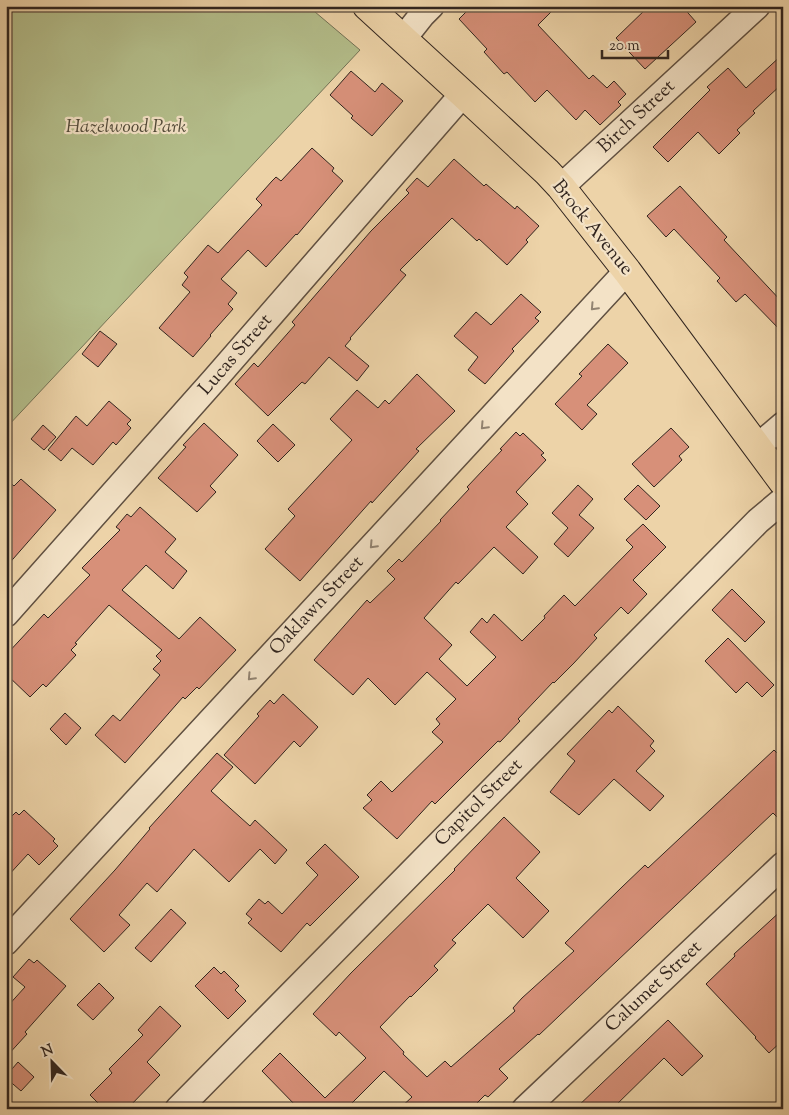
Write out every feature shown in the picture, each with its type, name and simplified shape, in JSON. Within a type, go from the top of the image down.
[{"type":"main road","name":"Brock Avenue","points":[[366,6],[562,187],[627,271],[783,482]]},
{"type":"street","points":[[403,39],[431,6]]},
{"type":"street","name":"Birch Street","points":[[562,187],[757,6]]},
{"type":"street","name":"Lucas Street","points":[[6,614],[214,380],[463,94]]},
{"type":"street","name":"Oaklawn Street","points":[[6,942],[627,271]]},
{"type":"street","points":[[757,447],[783,425]]},
{"type":"street","name":"Capitol Street","points":[[178,1109],[758,521],[783,500]]},
{"type":"street","name":"Calumet Street","points":[[525,1109],[783,865]]},
{"type":"green space","name":"Hazelwood Park","points":[[6,6],[308,6],[360,50],[6,428]]},
{"type":"building","points":[[472,6],[557,6],[538,25],[589,79],[593,75],[607,88],[614,81],[626,94],[618,102],[621,105],[600,125],[585,110],[576,120],[547,90],[535,102],[507,72],[504,74],[484,52],[487,49],[459,19]]},
{"type":"building","points":[[649,6],[682,6],[696,22],[645,69],[616,38]]},
{"type":"building","points":[[783,54],[783,83],[753,111],[755,113],[737,130],[740,133],[719,154],[698,132],[668,162],[653,147],[710,90],[707,87],[728,68],[746,88]]},
{"type":"building","points":[[351,71],[375,92],[382,83],[403,101],[372,136],[351,118],[353,116],[330,95]]},
{"type":"building","points":[[312,148],[334,168],[332,171],[343,181],[297,235],[266,267],[248,250],[221,279],[237,293],[228,304],[233,309],[193,357],[159,328],[190,292],[182,285],[188,277],[184,273],[208,245],[218,253],[262,205],[256,199],[272,181],[276,177],[281,181]]},
{"type":"building","points":[[454,159],[484,186],[486,184],[515,209],[517,206],[539,226],[526,240],[528,242],[507,265],[479,239],[477,241],[452,218],[400,270],[406,275],[345,346],[369,366],[357,381],[329,357],[305,384],[302,382],[268,416],[235,384],[254,363],[258,367],[295,325],[292,322],[371,231],[409,193],[406,190],[417,178],[428,187]]},
{"type":"building","points":[[680,186],[727,237],[724,240],[783,303],[783,333],[745,294],[736,302],[717,281],[720,278],[674,229],[666,237],[647,216]]},
{"type":"building","points":[[521,294],[541,312],[535,318],[539,321],[512,349],[514,351],[485,384],[468,370],[478,357],[454,336],[476,312],[491,325]]},
{"type":"building","points":[[100,331],[117,344],[98,367],[82,354]]},
{"type":"building","points":[[608,344],[628,363],[587,405],[597,414],[582,430],[555,404],[582,376],[579,374]]},
{"type":"building","points":[[417,374],[455,411],[416,449],[419,451],[372,503],[371,501],[300,581],[265,549],[295,516],[288,509],[352,440],[330,419],[357,390],[378,408],[385,400],[389,404]]},
{"type":"building","points":[[109,401],[131,420],[127,424],[131,428],[116,445],[113,442],[93,465],[72,448],[61,461],[48,450],[76,416],[87,426]]},
{"type":"building","points":[[204,423],[238,455],[210,486],[216,492],[197,512],[158,478],[186,447],[183,445]]},
{"type":"building","points":[[273,424],[295,445],[278,462],[257,441]]},
{"type":"building","points":[[43,425],[56,437],[44,450],[31,439]]},
{"type":"building","points":[[671,428],[689,447],[679,456],[682,460],[654,487],[632,464]]},
{"type":"building","points":[[516,432],[520,436],[523,433],[544,453],[541,455],[546,460],[516,492],[528,504],[506,527],[538,557],[523,574],[494,547],[458,584],[456,582],[424,618],[452,645],[439,659],[467,686],[496,657],[470,632],[482,618],[487,623],[494,614],[522,641],[564,595],[575,606],[633,547],[626,540],[643,524],[666,547],[633,580],[647,594],[628,614],[621,607],[594,635],[597,638],[518,719],[520,721],[500,742],[498,741],[435,804],[432,801],[397,839],[363,808],[372,800],[367,795],[381,781],[392,792],[443,742],[432,732],[440,724],[436,719],[456,699],[427,672],[395,705],[368,678],[353,695],[314,660],[367,600],[370,603],[395,579],[387,571],[399,559],[402,562],[441,521],[469,489],[467,487],[502,450],[500,449]]},
{"type":"building","points":[[6,479],[14,486],[21,479],[56,510],[6,567]]},
{"type":"building","points":[[578,485],[593,499],[579,515],[594,528],[568,557],[554,544],[568,528],[552,513]]},
{"type":"building","points":[[638,485],[660,506],[646,520],[624,499]]},
{"type":"building","points":[[140,507],[176,539],[165,552],[187,571],[173,589],[146,565],[122,590],[179,639],[200,617],[236,650],[199,689],[197,687],[185,699],[183,697],[125,763],[95,735],[113,715],[120,721],[160,675],[153,669],[161,661],[156,656],[162,650],[109,605],[75,643],[77,644],[71,650],[76,655],[46,687],[43,684],[30,697],[6,674],[6,655],[44,614],[48,618],[90,575],[82,568],[120,530],[116,527],[127,514],[131,517]]},
{"type":"building","points":[[732,589],[765,622],[745,642],[712,610]]},
{"type":"building","points":[[728,638],[774,685],[762,697],[747,682],[736,693],[705,661]]},
{"type":"building","points":[[283,694],[318,727],[300,747],[294,741],[255,784],[224,755],[259,716],[257,714],[270,700],[274,704]]},
{"type":"building","points":[[618,706],[654,741],[650,746],[655,751],[636,771],[664,796],[650,811],[614,779],[579,815],[550,792],[575,761],[567,754],[609,710],[612,713]]},
{"type":"building","points":[[65,713],[81,728],[66,745],[50,729]]},
{"type":"building","points":[[774,750],[783,759],[783,823],[773,813],[539,1035],[499,1069],[508,1078],[488,1097],[485,1095],[471,1109],[399,1109],[412,1097],[384,1071],[346,1109],[299,1109],[262,1071],[280,1053],[325,1098],[366,1058],[339,1032],[336,1036],[313,1014],[351,973],[455,870],[504,817],[540,852],[516,878],[549,911],[523,938],[488,904],[452,940],[456,943],[434,966],[438,970],[380,1027],[404,1052],[403,1054],[427,1077],[445,1061],[451,1067],[515,1011],[513,1008],[522,998],[574,951],[565,943],[622,887],[645,865],[648,868]]},
{"type":"building","points":[[217,753],[233,767],[211,791],[250,826],[255,820],[287,850],[275,864],[260,849],[229,882],[194,849],[157,892],[147,883],[119,915],[130,925],[104,952],[70,919]]},
{"type":"building","points":[[24,810],[55,839],[53,841],[58,846],[39,865],[28,854],[6,878],[6,822],[16,812],[19,815]]},
{"type":"building","points":[[325,844],[359,877],[310,926],[307,923],[281,952],[248,923],[252,919],[246,914],[259,899],[265,904],[268,901],[282,914],[318,875],[306,863]]},
{"type":"building","points":[[171,909],[186,923],[151,962],[135,948]]},
{"type":"building","points":[[783,909],[783,1040],[769,1053],[706,984],[735,956],[734,954]]},
{"type":"building","points":[[29,959],[34,963],[37,960],[66,986],[25,1032],[27,1034],[6,1057],[6,1008],[25,987],[13,977]]},
{"type":"building","points":[[214,967],[221,974],[224,971],[239,986],[235,990],[246,1001],[228,1019],[195,986]]},
{"type":"building","points":[[99,983],[114,998],[93,1020],[77,1005]]},
{"type":"building","points":[[160,1006],[181,1026],[147,1062],[160,1075],[127,1109],[104,1109],[90,1095],[112,1073],[109,1069],[143,1035],[138,1030]]},
{"type":"building","points":[[668,1020],[703,1056],[682,1076],[664,1058],[612,1109],[575,1109]]},
{"type":"building","points":[[18,1062],[34,1077],[21,1091],[6,1078]]}]
